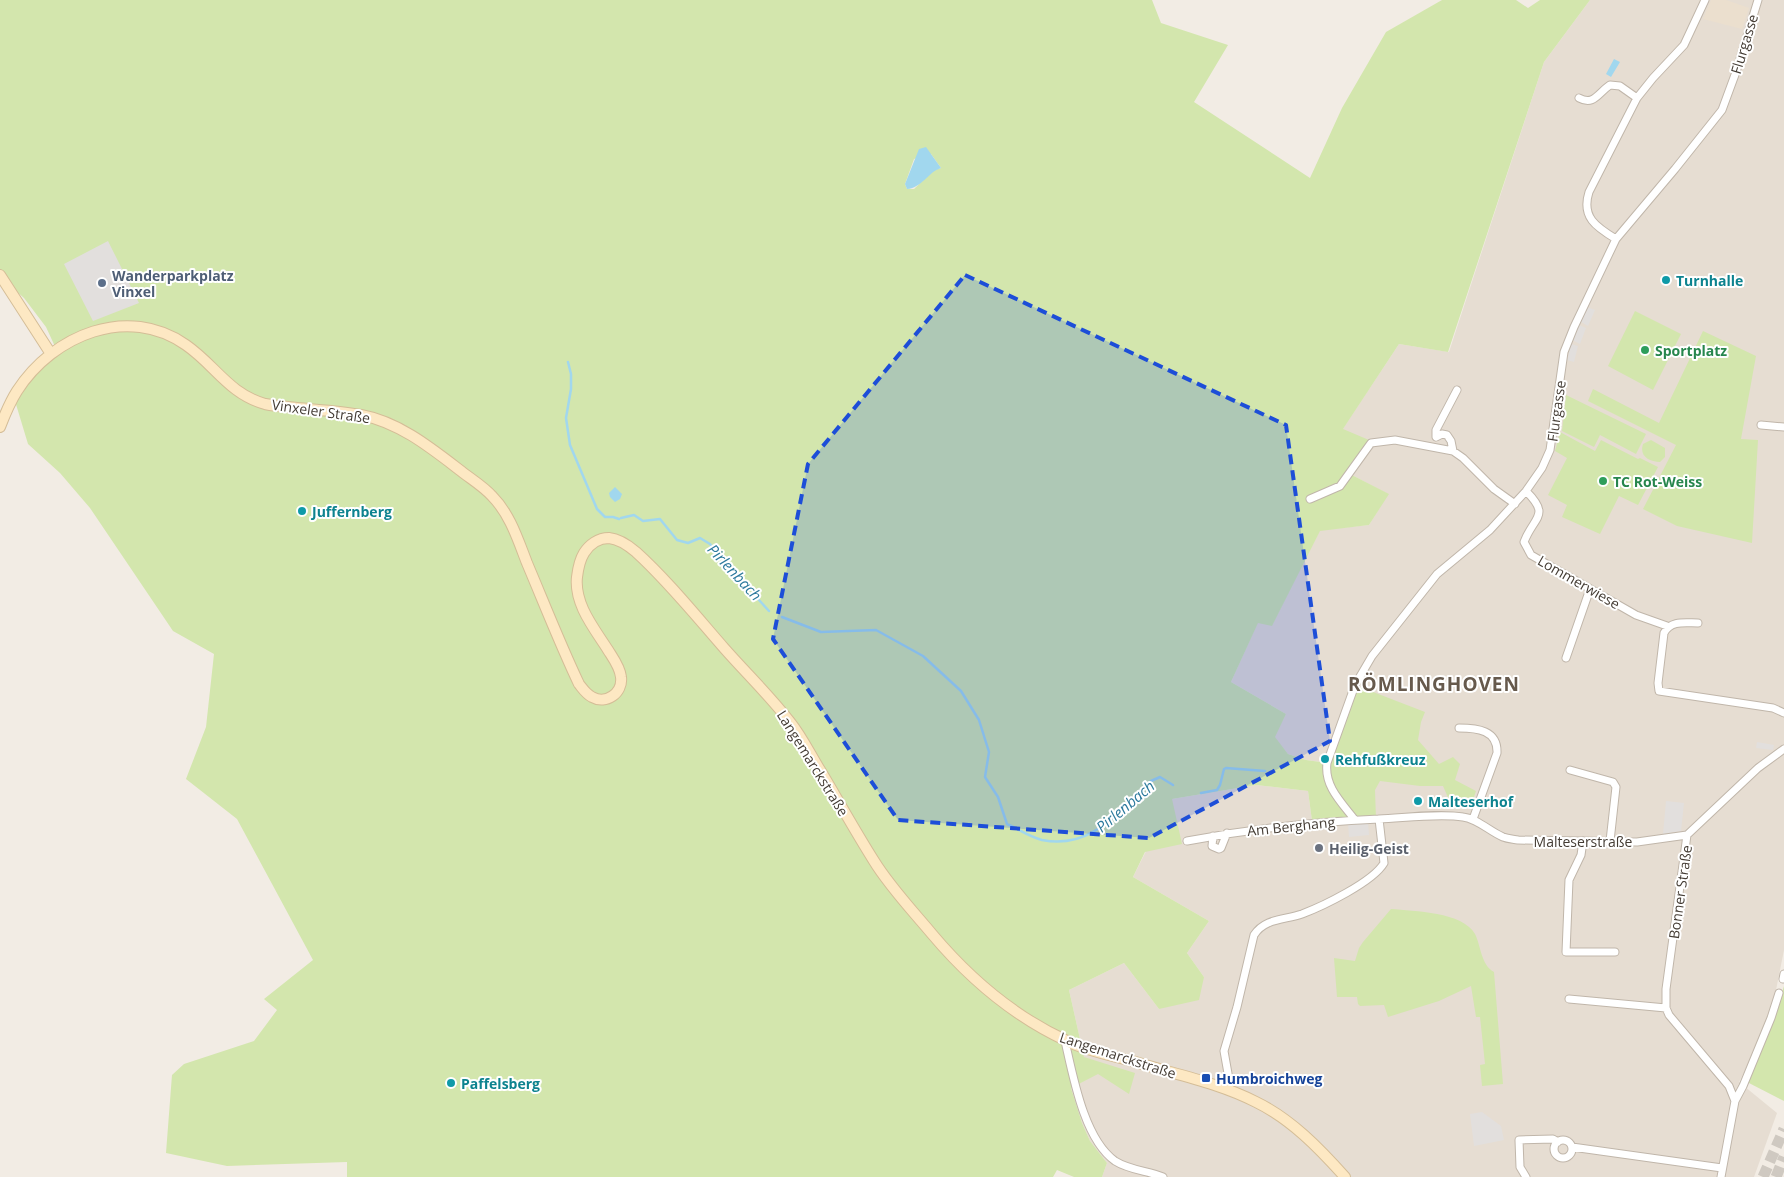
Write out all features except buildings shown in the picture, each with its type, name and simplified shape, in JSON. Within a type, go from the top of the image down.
[{"type":"main road","points":[[0,275],[52,354]]},
{"type":"main road","name":"Vinxeler Straße","points":[[0,427],[7,408],[18,390],[34,369],[52,354],[82,335],[109,327],[142,327],[172,336],[202,357],[226,382],[240,393],[265,404],[362,415],[392,425],[439,455],[492,496],[502,508],[516,535]]},
{"type":"main road","name":"Langemarckstraße","points":[[516,535],[579,684],[590,696],[598,699],[611,698],[621,685],[621,675],[617,664],[586,616],[576,584],[581,558],[588,546],[595,541],[608,538],[621,541],[635,552],[763,689],[792,724],[876,864],[958,964],[1004,1004],[1031,1022],[1066,1040],[1229,1090],[1256,1102],[1289,1122],[1314,1143],[1345,1177]]},
{"type":"street","points":[[1616,239],[1596,225],[1590,218],[1586,202],[1589,192],[1637,98],[1684,45],[1705,0]]},
{"type":"street","name":"Flurgasse","points":[[1355,820],[1332,791],[1326,771],[1327,763],[1355,685],[1363,670],[1437,574],[1490,530],[1526,491],[1542,468],[1550,450],[1554,432],[1564,352],[1574,327],[1616,239],[1675,170],[1722,110],[1758,0]]},
{"type":"street","points":[[1579,98],[1592,101],[1610,85],[1620,86],[1637,98]]},
{"type":"street","points":[[1436,446],[1436,430],[1457,390]]},
{"type":"street","points":[[1761,425],[1784,427]]},
{"type":"street","points":[[1436,437],[1442,434],[1447,435],[1451,441],[1453,451]]},
{"type":"street","points":[[1310,499],[1340,486],[1371,443],[1394,440],[1429,447],[1436,446],[1453,451],[1463,458],[1494,489],[1515,504]]},
{"type":"street","name":"Lommerwiese","points":[[1526,491],[1536,501],[1539,508],[1538,516],[1524,542],[1530,554],[1636,615],[1667,626],[1698,623]]},
{"type":"street","points":[[1566,658],[1590,589]]},
{"type":"street","points":[[1667,626],[1664,633],[1658,683],[1659,691],[1773,708],[1784,712]]},
{"type":"street","points":[[1459,728],[1476,728],[1492,737],[1497,743],[1496,752],[1473,819]]},
{"type":"street","points":[[1688,835],[1758,768],[1784,749]]},
{"type":"street","points":[[1570,770],[1613,782],[1616,787],[1610,841]]},
{"type":"street","name":"Malteserstraße","points":[[1355,820],[1462,816],[1473,819],[1504,837],[1518,840],[1637,842],[1688,835]]},
{"type":"street","points":[[1229,1090],[1224,1051],[1254,935],[1258,929],[1268,922],[1300,915],[1325,904],[1371,877],[1380,869],[1384,863],[1379,819]]},
{"type":"street","name":"Am Berghang","points":[[1187,841],[1227,833],[1274,827],[1355,820]]},
{"type":"street","name":"Am Berghang","points":[[1213,836],[1212,846],[1218,849],[1221,848],[1227,833]]},
{"type":"street","name":"Bonner Straße","points":[[1666,1008],[1666,989],[1688,835]]},
{"type":"street","points":[[1583,841],[1580,855],[1569,880],[1566,952],[1616,952]]},
{"type":"street","points":[[1721,1177],[1735,1101],[1771,1018],[1779,993]]},
{"type":"street","points":[[1569,999],[1666,1008],[1674,1021],[1728,1086],[1735,1101]]},
{"type":"street","points":[[1066,1040],[1076,1086],[1089,1125],[1102,1145],[1117,1162],[1163,1177]]},
{"type":"street","points":[[1526,1177],[1520,1167],[1519,1140],[1553,1139],[1558,1142],[1566,1141],[1572,1148],[1722,1168]]},
{"type":"street","points":[[1558,1142],[1554,1150],[1559,1157],[1564,1158],[1569,1155],[1572,1148]]},
{"type":"highlighted area","points":[[965,275],[1286,425],[1330,741],[1149,838],[898,820],[773,639],[808,464]]},
{"type":"shaded area","points":[[1590,0],[1784,0],[1784,950],[1775,995],[1754,1053],[1739,1082],[1777,1113],[1754,1177],[1102,1177],[1107,1163],[1090,1141],[1071,1088],[1098,1073],[1084,1057],[1069,990],[1124,963],[1159,1009],[1204,977],[1187,953],[1209,921],[1133,877],[1172,799],[1256,785],[1308,791],[1312,821],[1328,763],[1306,760],[1288,754],[1274,737],[1286,714],[1231,682],[1258,622],[1272,625],[1320,530],[1369,525],[1388,494],[1346,472],[1342,430],[1399,344],[1449,352],[1544,62]]},
{"type":"shaded area","points":[[1711,0],[1726,0],[1749,8],[1742,29],[1703,19]]},
{"type":"shaded area","name":"Wanderparkplatz Vinxel","points":[[108,241],[139,303],[93,321],[64,264]]},
{"type":"shaded area","points":[[1587,307],[1595,310],[1588,326],[1581,322]]},
{"type":"shaded area","points":[[1579,325],[1586,328],[1580,344],[1572,340]]},
{"type":"shaded area","points":[[1571,344],[1578,346],[1574,362],[1567,360]]},
{"type":"shaded area","points":[[1757,742],[1774,745],[1773,750],[1756,748]]},
{"type":"shaded area","points":[[1666,801],[1684,803],[1681,831],[1663,834]]},
{"type":"shaded area","points":[[1368,822],[1369,835],[1349,837],[1348,823]]},
{"type":"shaded area","points":[[1482,1112],[1501,1126],[1504,1140],[1474,1146],[1470,1114]]},
{"type":"green space","points":[[0,0],[1152,0],[1161,23],[1228,45],[1194,102],[1310,178],[1342,108],[1386,32],[1442,0],[1516,0],[1528,8],[1540,0],[1590,0],[1544,62],[1448,352],[1399,344],[1343,429],[1369,440],[1346,472],[1389,494],[1369,525],[1320,531],[1272,626],[1258,623],[1231,682],[1286,714],[1275,737],[1288,754],[1306,760],[1328,763],[1355,685],[1425,712],[1418,740],[1439,764],[1453,757],[1460,764],[1455,780],[1476,791],[1470,809],[1462,802],[1450,802],[1443,786],[1420,786],[1380,781],[1375,790],[1376,819],[1312,821],[1308,791],[1256,785],[1172,799],[1182,844],[1145,852],[1133,877],[1209,921],[1187,953],[1204,977],[1199,1000],[1159,1009],[1124,963],[1069,990],[1084,1057],[1135,1073],[1129,1094],[1098,1074],[1071,1088],[1090,1141],[1107,1163],[1102,1177],[1074,1177],[1057,1170],[1053,1177],[347,1177],[347,1162],[227,1166],[166,1153],[172,1075],[184,1064],[254,1041],[277,1010],[264,999],[313,960],[237,819],[186,779],[206,727],[214,654],[173,631],[90,508],[60,473],[28,444],[15,401],[31,378],[58,353],[46,327],[24,298],[0,277]],"holes":[[[931,154],[941,168],[934,170],[914,189],[907,189],[905,184],[914,159]]]},
{"type":"green space","name":"Sportplatz","points":[[1635,311],[1681,334],[1653,390],[1608,366]]},
{"type":"green space","points":[[1703,331],[1756,356],[1741,439],[1758,440],[1752,543],[1677,526],[1643,509],[1676,445],[1588,401],[1593,389],[1659,423]]},
{"type":"green space","points":[[1566,395],[1646,434],[1636,454],[1600,435],[1594,447],[1562,431]]},
{"type":"green space","name":"TC Rot-Weiss","points":[[1560,432],[1595,451],[1601,440],[1658,467],[1638,505],[1619,496],[1600,534],[1562,517],[1567,505],[1548,495],[1567,458],[1555,451]]},
{"type":"green space","points":[[1651,440],[1665,448],[1665,457],[1660,462],[1646,458],[1642,452],[1643,444]]},
{"type":"green space","points":[[1391,909],[1425,912],[1449,917],[1460,921],[1475,934],[1486,965],[1494,972],[1503,1084],[1482,1086],[1480,1065],[1485,1064],[1480,1017],[1476,1017],[1471,986],[1439,1001],[1388,1017],[1384,1005],[1360,1006],[1357,997],[1337,997],[1334,958],[1355,961],[1363,942]]},
{"type":"green space","points":[[1784,986],[1784,1101],[1747,1082],[1776,1013]]},
{"type":"water","points":[[1614,59],[1620,62],[1611,77],[1606,74]]},
{"type":"water","points":[[926,147],[941,168],[917,186],[907,189],[905,184],[919,149]]},
{"type":"water","points":[[615,487],[622,494],[620,499],[615,502],[609,493]]},
{"type":"waterway","name":"Pirlenbach","points":[[568,362],[571,374],[571,389],[566,418],[570,445],[597,509],[605,517],[619,519]]},
{"type":"waterway","name":"Pirlenbach","points":[[621,518],[634,515],[643,521],[660,519],[677,540],[688,543],[700,538],[710,544],[738,577],[755,590],[759,600],[769,611]]},
{"type":"waterway","name":"Pirlenbach","points":[[782,617],[821,632],[876,630],[923,656],[961,691],[979,720],[989,752],[985,777],[998,797],[1007,824],[1033,837],[1060,842],[1090,834],[1103,826],[1151,781],[1160,777],[1173,785]]},
{"type":"waterway","name":"Pirlenbach","points":[[1201,793],[1217,790],[1226,768],[1265,771]]},
{"type":"tunnel","points":[[1763,1177],[1784,1129]]},
{"type":"tunnel","points":[[1776,1177],[1784,1157]]},
{"type":"place","name":"Turnhalle","points":[[1666,280]]},
{"type":"place","name":"Wanderparkplatz Vinxel","points":[[102,283]]},
{"type":"place","name":"Sportplatz","points":[[1645,350]]},
{"type":"place","name":"TC Rot-Weiss","points":[[1603,481]]},
{"type":"place","name":"Juffernberg","points":[[302,511]]},
{"type":"place","name":"Rehfußkreuz","points":[[1325,759]]},
{"type":"place","name":"Malteserhof","points":[[1418,801]]},
{"type":"place","name":"Heilig-Geist","points":[[1319,848]]},
{"type":"place","name":"Humbroichweg","points":[[1206,1078]]},
{"type":"place","name":"Paffelsberg","points":[[451,1083]]},
{"type":"district","name":"RÖMLINGHOVEN","points":[[1434,684]]}]
